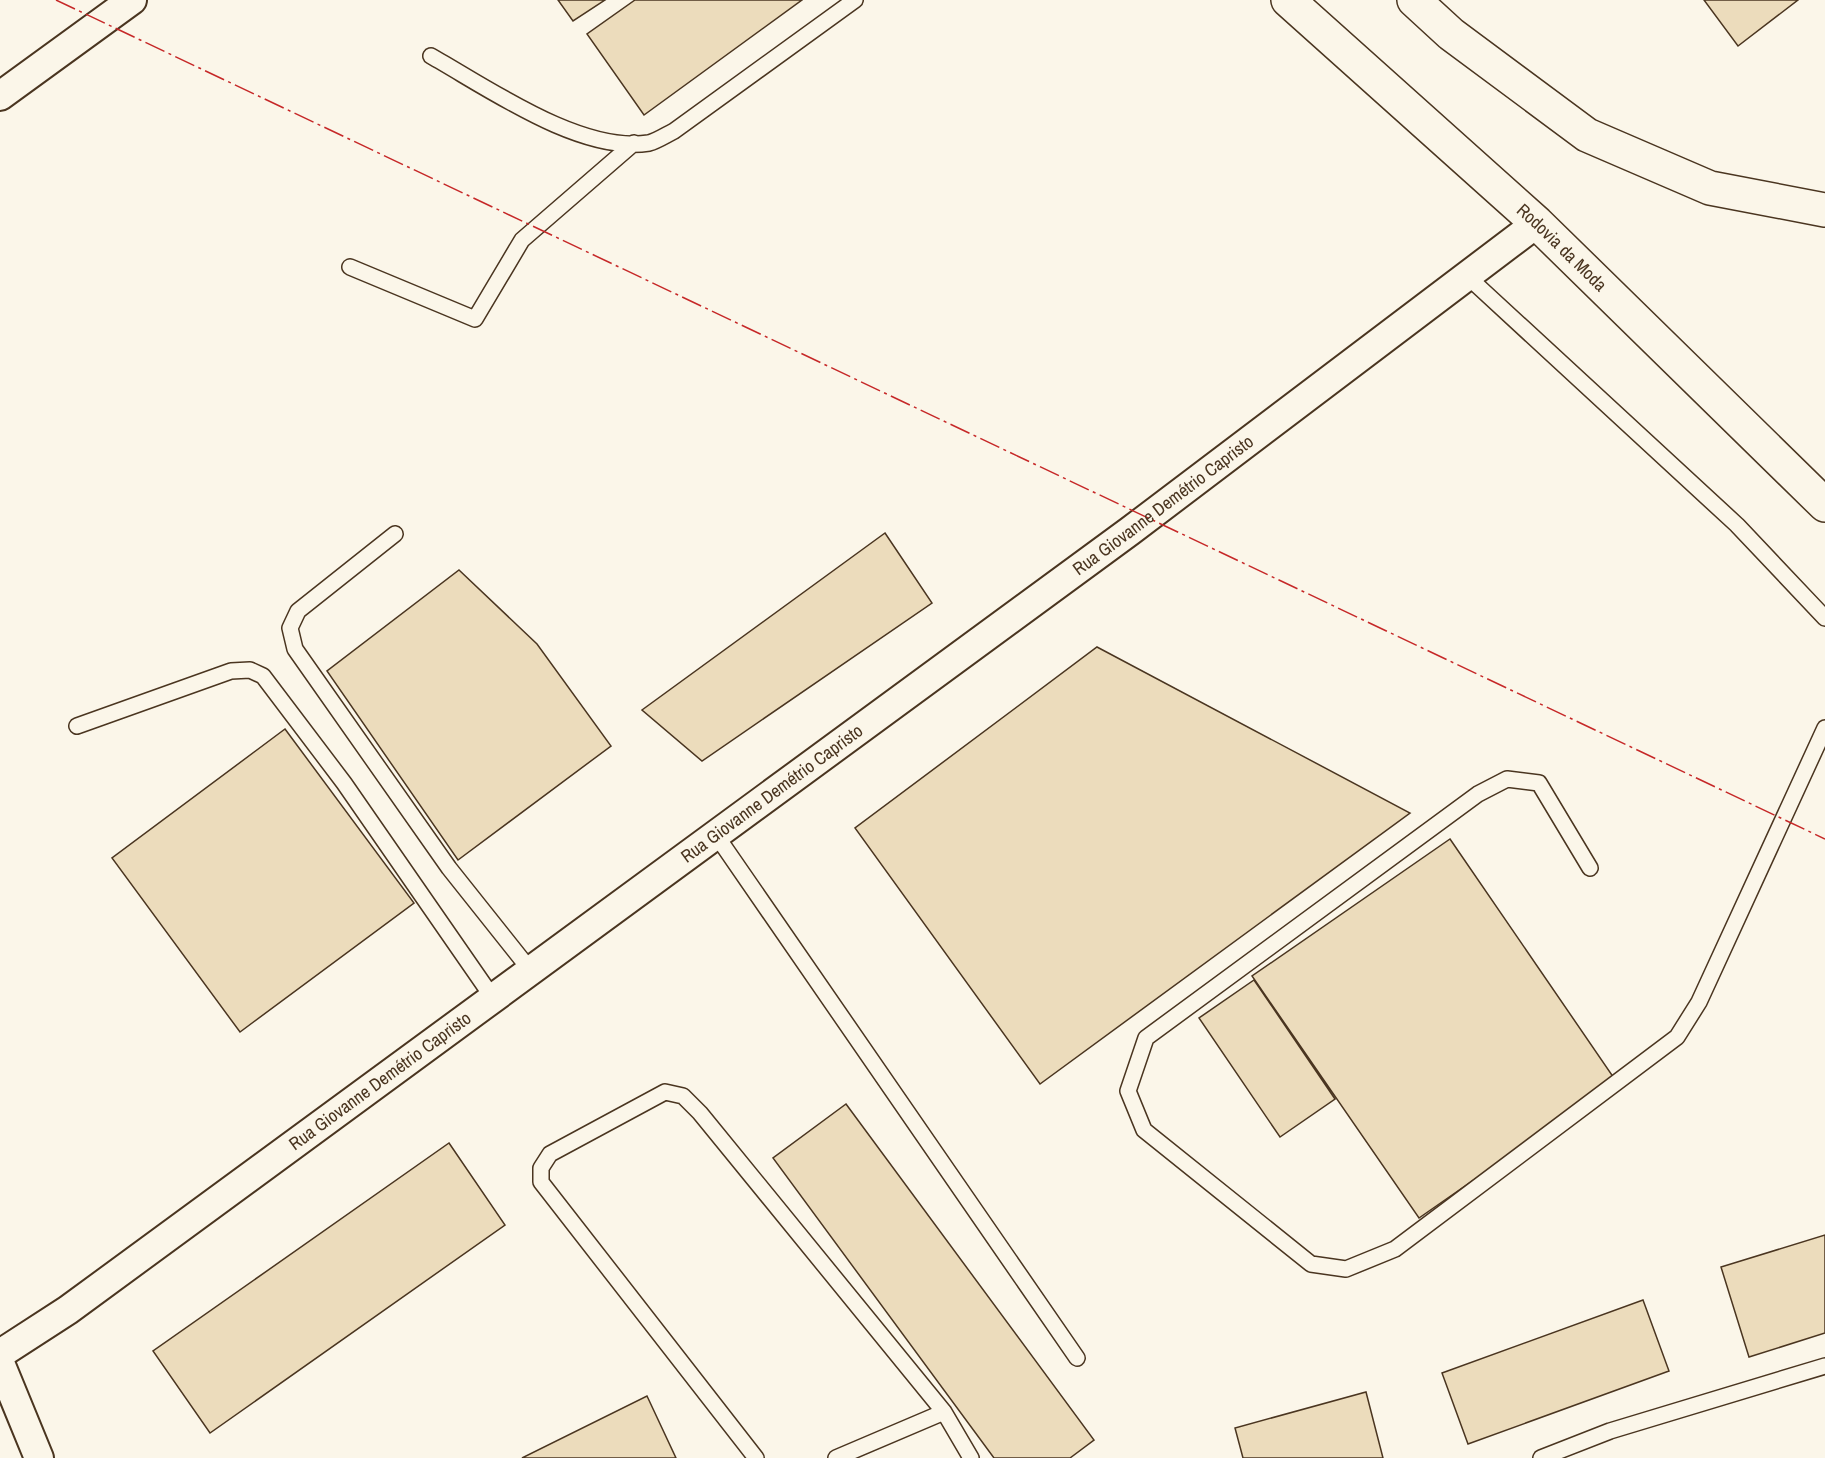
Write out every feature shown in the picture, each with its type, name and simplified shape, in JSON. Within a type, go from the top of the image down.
[{"type":"highway","name":"Rodovia da Moda","points":[[1288,0],[1537,223],[1825,506]]},
{"type":"highway","points":[[1414,0],[1451,34],[1587,135],[1710,188],[1825,210]]},
{"type":"street","points":[[0,96],[132,0]]},
{"type":"street","name":"Rua Giovanne Demétrio Capristo","points":[[0,1354],[68,1310],[1130,531],[1537,223]]},
{"type":"street","points":[[0,1363],[39,1458]]},
{"type":"lane","points":[[431,56],[557,127],[600,139],[633,143],[650,142],[674,131],[855,0]]},
{"type":"lane","points":[[350,267],[475,319],[522,240],[633,143]]},
{"type":"lane","points":[[1467,276],[1737,525],[1825,618]]},
{"type":"lane","points":[[394,534],[298,611],[290,628],[295,649],[449,868],[531,971]]},
{"type":"lane","points":[[77,726],[231,671],[249,670],[263,676],[344,783],[493,998]]},
{"type":"lane","points":[[1590,868],[1539,783],[1507,779],[1478,794],[1146,1038],[1128,1091],[1144,1130],[1311,1264],[1346,1269],[1395,1249],[1677,1037],[1699,1002],[1825,728]]},
{"type":"lane","points":[[716,835],[1077,1358]]},
{"type":"lane","points":[[756,1458],[541,1182],[541,1168],[550,1154],[665,1092],[683,1096],[700,1113],[944,1412],[971,1458]]},
{"type":"lane","points":[[1541,1458],[1610,1431],[1825,1366]]},
{"type":"lane","points":[[836,1458],[944,1412]]},
{"type":"building","points":[[558,0],[605,0],[573,21]]},
{"type":"building","points":[[635,0],[802,0],[644,115],[587,34]]},
{"type":"building","points":[[1704,0],[1798,0],[1738,46]]},
{"type":"building","points":[[885,533],[932,603],[702,761],[642,710]]},
{"type":"building","points":[[459,570],[537,644],[611,746],[458,860],[327,671]]},
{"type":"building","points":[[1097,647],[1410,813],[1040,1084],[855,828]]},
{"type":"building","points":[[285,729],[414,903],[240,1032],[112,858]]},
{"type":"building","points":[[1450,839],[1616,1081],[1419,1218],[1252,976]]},
{"type":"building","points":[[1254,980],[1335,1099],[1280,1137],[1199,1018]]},
{"type":"building","points":[[846,1104],[1094,1440],[1070,1458],[994,1458],[773,1158]]},
{"type":"building","points":[[449,1143],[505,1225],[210,1433],[153,1351]]},
{"type":"building","points":[[1825,1235],[1825,1333],[1749,1357],[1721,1267]]},
{"type":"building","points":[[1643,1300],[1669,1371],[1468,1444],[1442,1373]]},
{"type":"building","points":[[1366,1392],[1383,1458],[1243,1458],[1235,1428]]},
{"type":"building","points":[[647,1396],[676,1458],[522,1458]]},
{"type":"power","points":[[56,0],[1825,839]]}]
